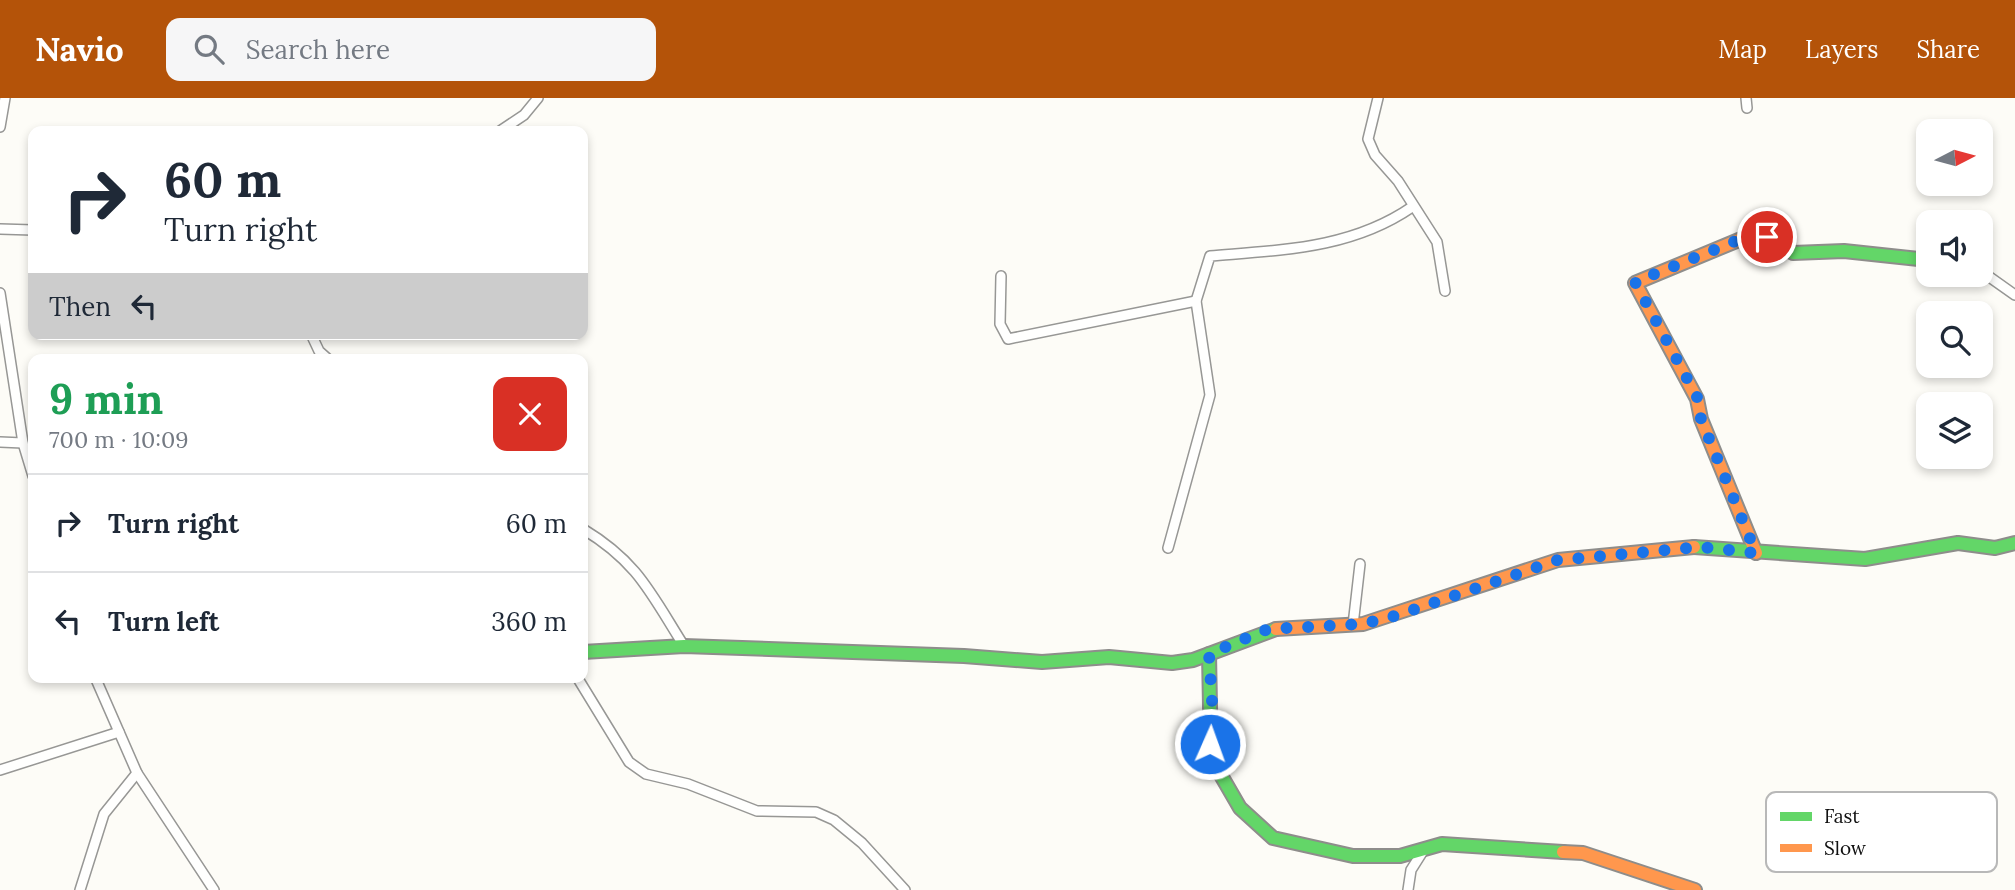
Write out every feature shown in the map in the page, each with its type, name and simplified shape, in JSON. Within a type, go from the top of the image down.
[{"type":"street","points":[[0,127],[5,98]]},
{"type":"street","points":[[507,126],[524,114],[538,98]]},
{"type":"street","points":[[1378,98],[1368,139],[1375,155],[1398,181],[1412,207],[1437,242],[1445,291]]},
{"type":"street","points":[[1168,548],[1210,395],[1196,301],[1210,256],[1312,248],[1393,220],[1412,207]]},
{"type":"street","points":[[0,229],[28,230]]},
{"type":"street","points":[[1756,553],[1701,419],[1698,399],[1635,282],[1746,237],[1767,237],[1793,253],[1844,251],[1916,259]]},
{"type":"street","points":[[1001,276],[1000,324],[1008,339],[1196,301]]},
{"type":"street","points":[[1993,279],[2015,295]]},
{"type":"street","points":[[0,293],[23,443],[28,459]]},
{"type":"street","points":[[0,442],[23,443]]},
{"type":"street","points":[[588,532],[604,542],[636,570],[684,646]]},
{"type":"street","points":[[588,652],[684,646],[899,656],[964,656],[1042,662],[1109,657],[1172,663],[1209,654],[1268,629],[1353,625],[1398,615],[1558,560],[1701,547],[1865,559],[1958,543],[1995,548],[2015,543]]},
{"type":"street","points":[[1353,625],[1360,564]]},
{"type":"street","points":[[1209,654],[1211,758],[1240,808],[1273,838],[1295,845],[1353,856],[1400,856],[1415,859]]},
{"type":"street","points":[[98,683],[137,773],[214,890]]},
{"type":"street","points":[[581,683],[629,762],[646,774],[688,784],[757,811],[816,812],[834,820],[862,843],[905,890]]},
{"type":"street","points":[[0,770],[118,732]]},
{"type":"street","points":[[80,890],[104,814],[137,773]]},
{"type":"street","points":[[1400,856],[1441,844],[1583,853],[1695,890]]},
{"type":"street","points":[[1408,890],[1415,859],[1427,848]]},
{"type":"traffic: fast","points":[[1759,237],[1767,237],[1793,253],[1844,251],[1916,259]]},
{"type":"traffic: fast","points":[[1694,547],[1865,559],[1958,543],[1995,548],[2015,543]]},
{"type":"traffic: fast","points":[[588,652],[684,646],[964,656],[1042,662],[1109,657],[1172,663],[1193,660],[1276,629]]},
{"type":"traffic: fast","points":[[1209,654],[1211,758],[1240,808],[1273,838],[1353,856],[1400,856],[1442,844],[1563,852]]},
{"type":"traffic: slow","points":[[1756,553],[1701,419],[1697,399],[1635,283],[1746,237],[1759,237]]},
{"type":"traffic: slow","points":[[1276,629],[1363,624],[1558,560],[1694,547]]},
{"type":"traffic: slow","points":[[1563,852],[1583,853],[1695,890]]},
{"type":"route","points":[[1210,744],[1212,701],[1209,654],[1250,635],[1268,629],[1363,624],[1398,615],[1558,560],[1701,547],[1756,553],[1701,419],[1698,399],[1635,282],[1746,237],[1767,237]]}]
